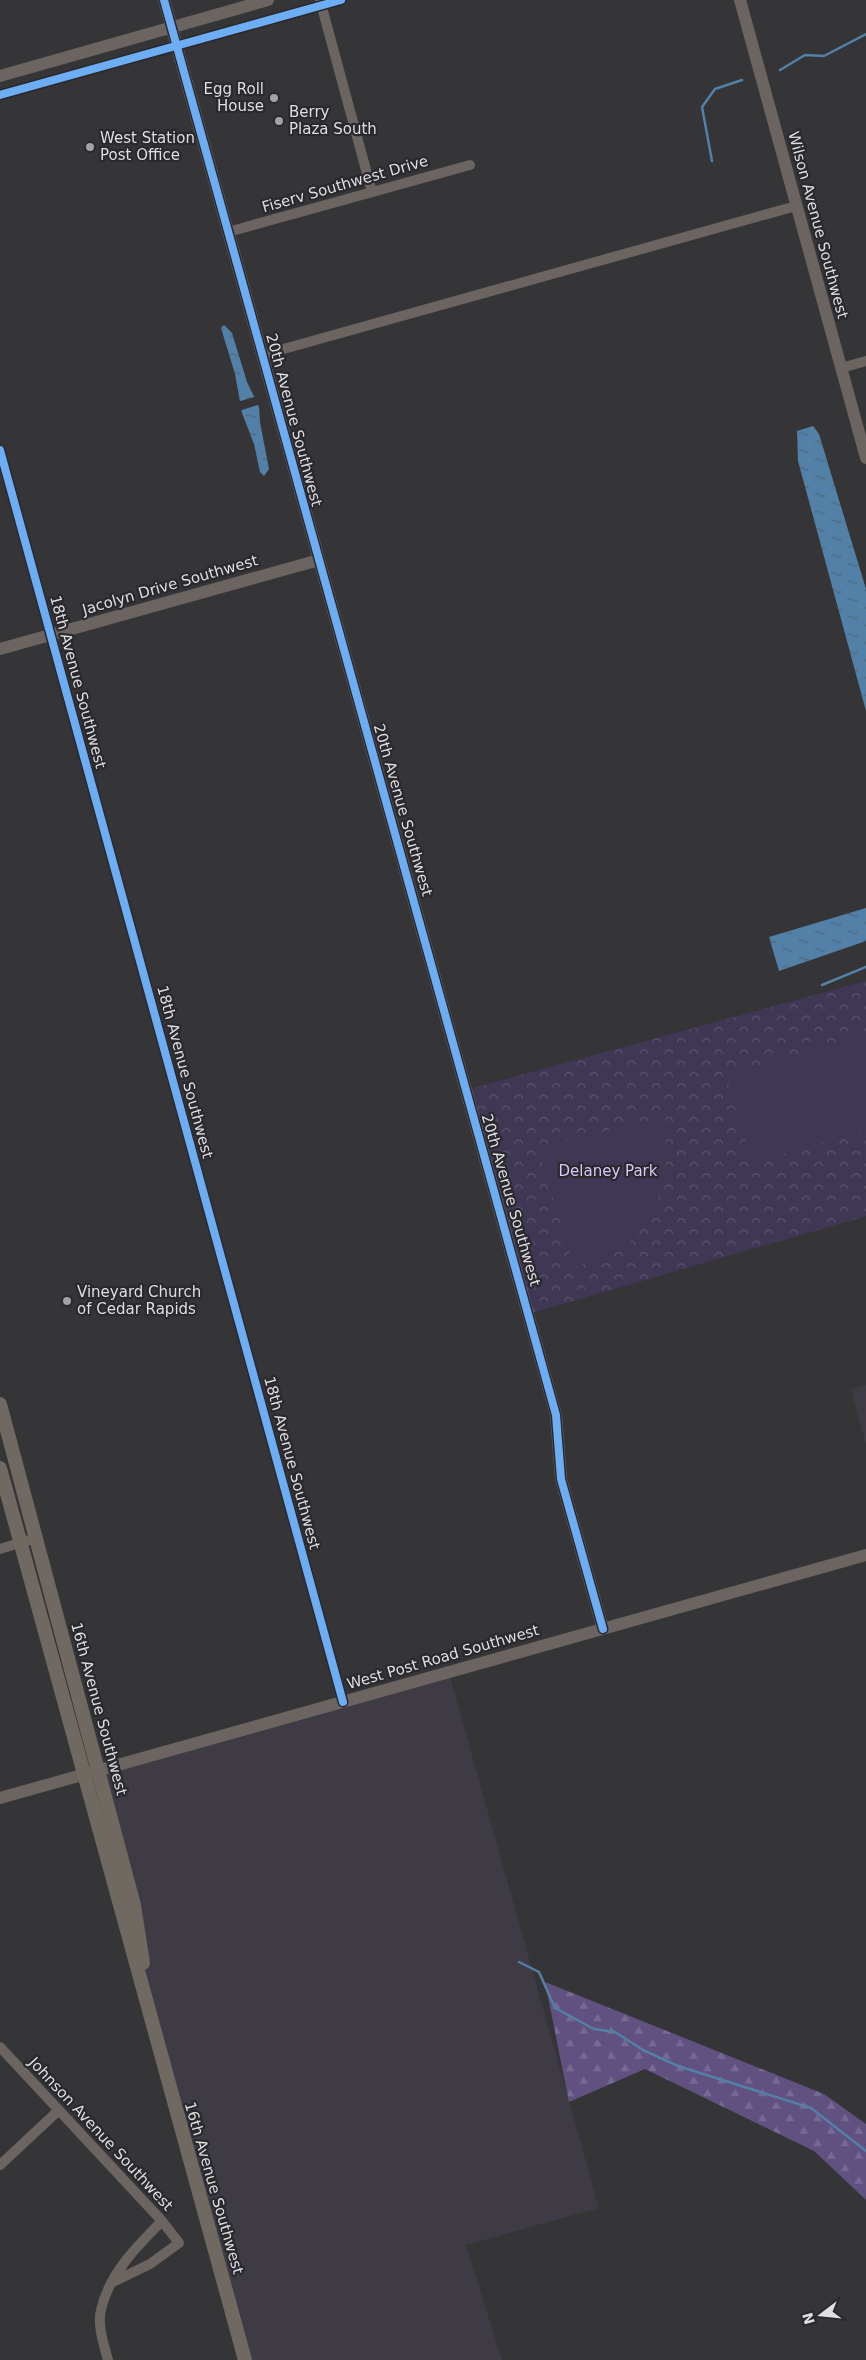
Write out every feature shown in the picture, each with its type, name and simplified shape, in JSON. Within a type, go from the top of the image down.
[{"type":"main road","name":"16th Avenue Southwest","points":[[0,1404],[134,1905],[152,2025]]},
{"type":"main road","name":"16th Avenue Southwest","points":[[0,1468],[245,2360]]},
{"type":"street","name":"20th Avenue Southwest","points":[[164,0],[556,1415],[561,1479],[603,1629]]},
{"type":"street","points":[[0,76],[268,0]]},
{"type":"street","points":[[320,0],[372,192]]},
{"type":"street","name":"Wilson Avenue Southwest","points":[[740,0],[866,458]]},
{"type":"street","name":"Fiserv Southwest Drive","points":[[228,232],[470,165]]},
{"type":"street","points":[[262,355],[796,206]]},
{"type":"street","points":[[841,368],[866,361]]},
{"type":"street","name":"18th Avenue Southwest","points":[[0,450],[343,1702]]},
{"type":"street","name":"Jacolyn Drive Southwest","points":[[0,649],[319,560]]},
{"type":"street","points":[[0,1549],[36,1538]]},
{"type":"street","name":"West Post Road Southwest","points":[[0,1798],[866,1556]]},
{"type":"street","name":"Johnson Avenue Southwest","points":[[0,2047],[162,2222],[179,2243],[150,2264],[112,2282]]},
{"type":"street","points":[[0,2165],[59,2110]]},
{"type":"street","points":[[108,2360],[102,2338],[100,2311],[112,2282],[133,2249],[162,2222]]},
{"type":"shaded area","points":[[866,1385],[866,1445],[851,1389]]},
{"type":"shaded area","points":[[449,1673],[599,2208],[466,2245],[502,2360],[245,2360],[83,1775]]},
{"type":"green space","name":"Delaney Park","points":[[866,981],[866,1216],[528,1314],[466,1090]]},
{"type":"green space","points":[[866,1035],[866,1130],[752,1163],[726,1076]]},
{"type":"green space","points":[[665,1118],[666,1162],[658,1198],[627,1247],[574,1268],[540,1154],[546,1145]]},
{"type":"green space","points":[[545,1982],[824,2094],[866,2124],[866,2200],[814,2151],[645,2069],[569,2102]]},
{"type":"water","points":[[224,325],[232,333],[247,382],[259,407],[269,469],[264,476],[260,472],[254,444],[242,413],[235,374],[221,328]]},
{"type":"water","points":[[813,426],[819,434],[866,589],[866,711],[798,461],[797,431]]},
{"type":"water","points":[[866,908],[866,941],[779,971],[769,937]]},
{"type":"pier","points":[[258,396],[261,404],[239,411],[237,402]]},
{"type":"waterway","points":[[780,70],[805,55],[824,56],[866,34]]},
{"type":"waterway","points":[[712,161],[702,107],[715,89],[742,80]]},
{"type":"waterway","points":[[822,985],[866,967]]},
{"type":"waterway","points":[[519,1962],[539,1972],[555,2008],[594,2029],[615,2032],[643,2050],[678,2066],[811,2108],[866,2151]]},
{"type":"cycle path","points":[[164,0],[556,1415],[561,1479],[603,1629]]},
{"type":"cycle path","points":[[0,95],[341,0]]},
{"type":"cycle path","points":[[0,450],[343,1702]]},
{"type":"place","name":"Egg Roll House","points":[[274,98]]},
{"type":"place","name":"Berry Plaza South","points":[[279,121]]},
{"type":"place","name":"West Station Post Office","points":[[90,147]]},
{"type":"place","name":"Vineyard Church of Cedar Rapids","points":[[67,1301]]}]
